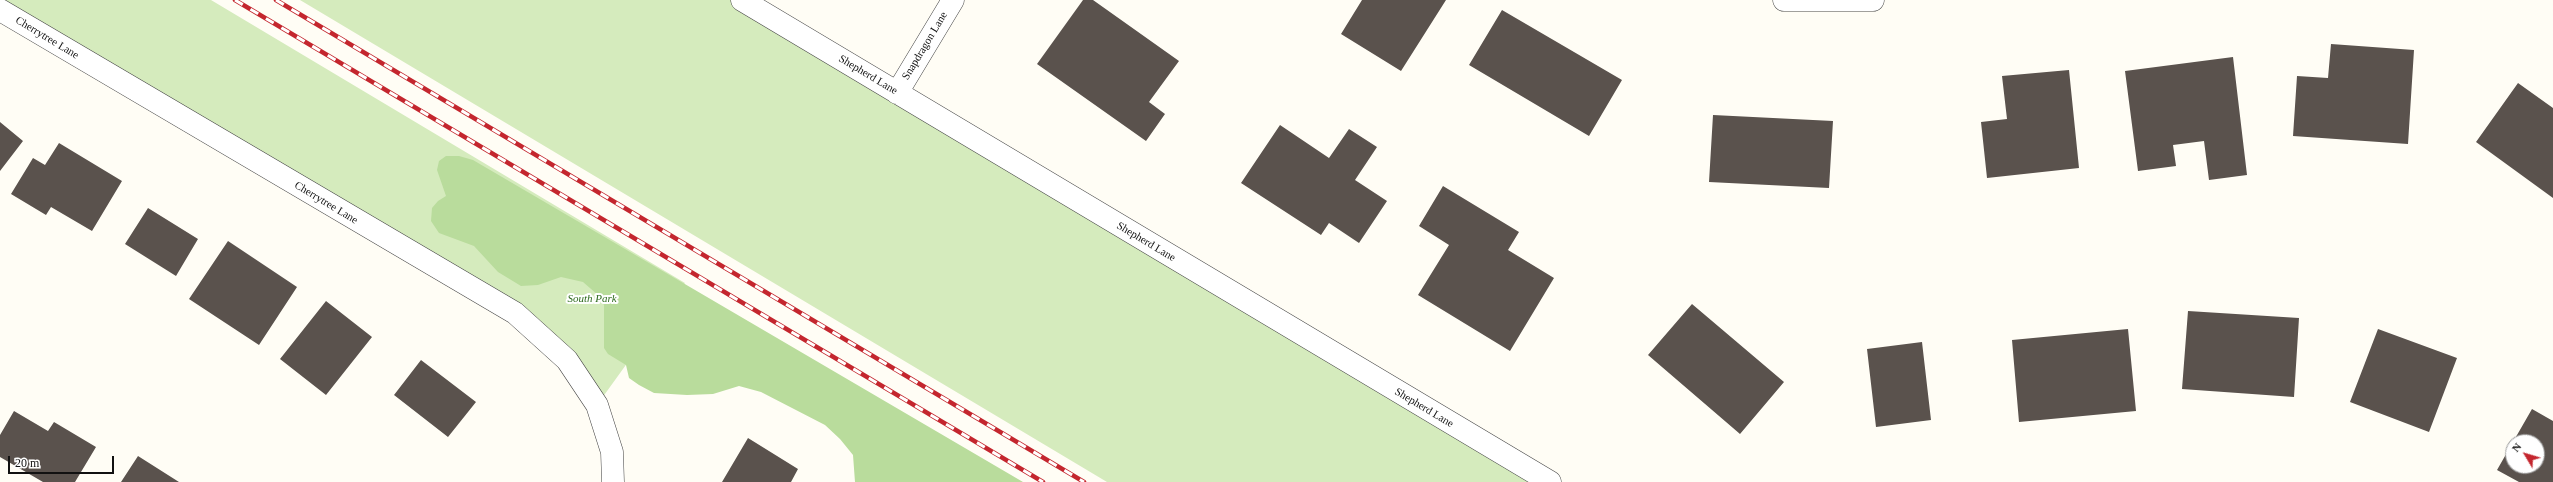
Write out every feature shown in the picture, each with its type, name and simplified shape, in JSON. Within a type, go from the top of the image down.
[{"type":"street","name":"Shepherd Lane","points":[[742,0],[1550,482]]},
{"type":"street","name":"Snapdragon Lane","points":[[897,93],[953,0]]},
{"type":"street","points":[[1784,0],[1873,0]]},
{"type":"street","name":"Cherrytree Lane","points":[[0,10],[515,314],[566,360],[597,405],[612,452],[613,482]]},
{"type":"green space","name":"South Park","points":[[0,0],[211,0],[685,283],[597,405],[515,313]]},
{"type":"green space","points":[[300,0],[741,0],[1550,482],[1107,482]]},
{"type":"green space","points":[[446,156],[459,156],[473,160],[1023,482],[855,482],[853,455],[840,439],[825,425],[761,392],[739,386],[713,394],[687,395],[654,393],[639,385],[629,378],[626,365],[608,354],[604,348],[604,305],[598,295],[583,282],[561,277],[538,285],[521,286],[498,272],[474,246],[439,233],[431,221],[432,208],[438,201],[446,196],[437,170],[439,161]]},
{"type":"building","points":[[1083,0],[1093,0],[1179,61],[1149,102],[1165,114],[1146,141],[1037,64]]},
{"type":"building","points":[[1362,0],[1446,0],[1401,71],[1341,34]]},
{"type":"building","points":[[1502,10],[1622,80],[1589,136],[1469,65]]},
{"type":"building","points":[[2331,44],[2414,50],[2408,144],[2293,136],[2297,76],[2328,78]]},
{"type":"building","points":[[2233,57],[2247,175],[2209,180],[2204,141],[2173,145],[2176,166],[2138,171],[2125,71]]},
{"type":"building","points":[[2069,70],[2079,168],[1987,178],[1981,122],[2007,119],[2002,76]]},
{"type":"building","points":[[2518,83],[2553,108],[2553,198],[2476,142]]},
{"type":"building","points":[[1713,115],[1833,121],[1829,188],[1709,182]]},
{"type":"building","points":[[0,122],[23,141],[0,171]]},
{"type":"building","points":[[1280,125],[1329,158],[1349,129],[1377,147],[1355,180],[1387,201],[1359,243],[1329,223],[1321,235],[1241,183]]},
{"type":"building","points":[[59,143],[122,181],[92,231],[51,207],[46,215],[11,194],[33,158],[45,165]]},
{"type":"building","points":[[1443,186],[1519,232],[1508,250],[1554,278],[1510,351],[1418,295],[1449,245],[1419,226]]},
{"type":"building","points":[[148,208],[198,239],[176,276],[125,244]]},
{"type":"building","points":[[228,241],[297,287],[259,345],[189,299]]},
{"type":"building","points":[[326,301],[372,337],[326,395],[280,359]]},
{"type":"building","points":[[1692,304],[1784,382],[1740,434],[1648,355]]},
{"type":"building","points":[[2188,311],[2299,318],[2294,397],[2182,389]]},
{"type":"building","points":[[2128,329],[2136,411],[2019,422],[2012,340]]},
{"type":"building","points":[[2378,329],[2457,358],[2429,432],[2350,402]]},
{"type":"building","points":[[1922,342],[1931,420],[1876,427],[1867,349]]},
{"type":"building","points":[[421,360],[476,402],[448,437],[394,395]]},
{"type":"building","points":[[2532,409],[2553,421],[2553,482],[2519,482],[2497,470],[2505,456],[2505,474],[2545,474],[2545,434],[2518,434]]},
{"type":"building","points":[[14,411],[48,431],[54,422],[96,447],[75,482],[43,482],[0,457],[0,435]]},
{"type":"building","points":[[748,438],[798,469],[791,482],[722,482]]},
{"type":"building","points":[[138,456],[179,482],[121,482]]},
{"type":"railway","points":[[235,0],[1043,482]]},
{"type":"railway","points":[[276,0],[1084,482]]}]
